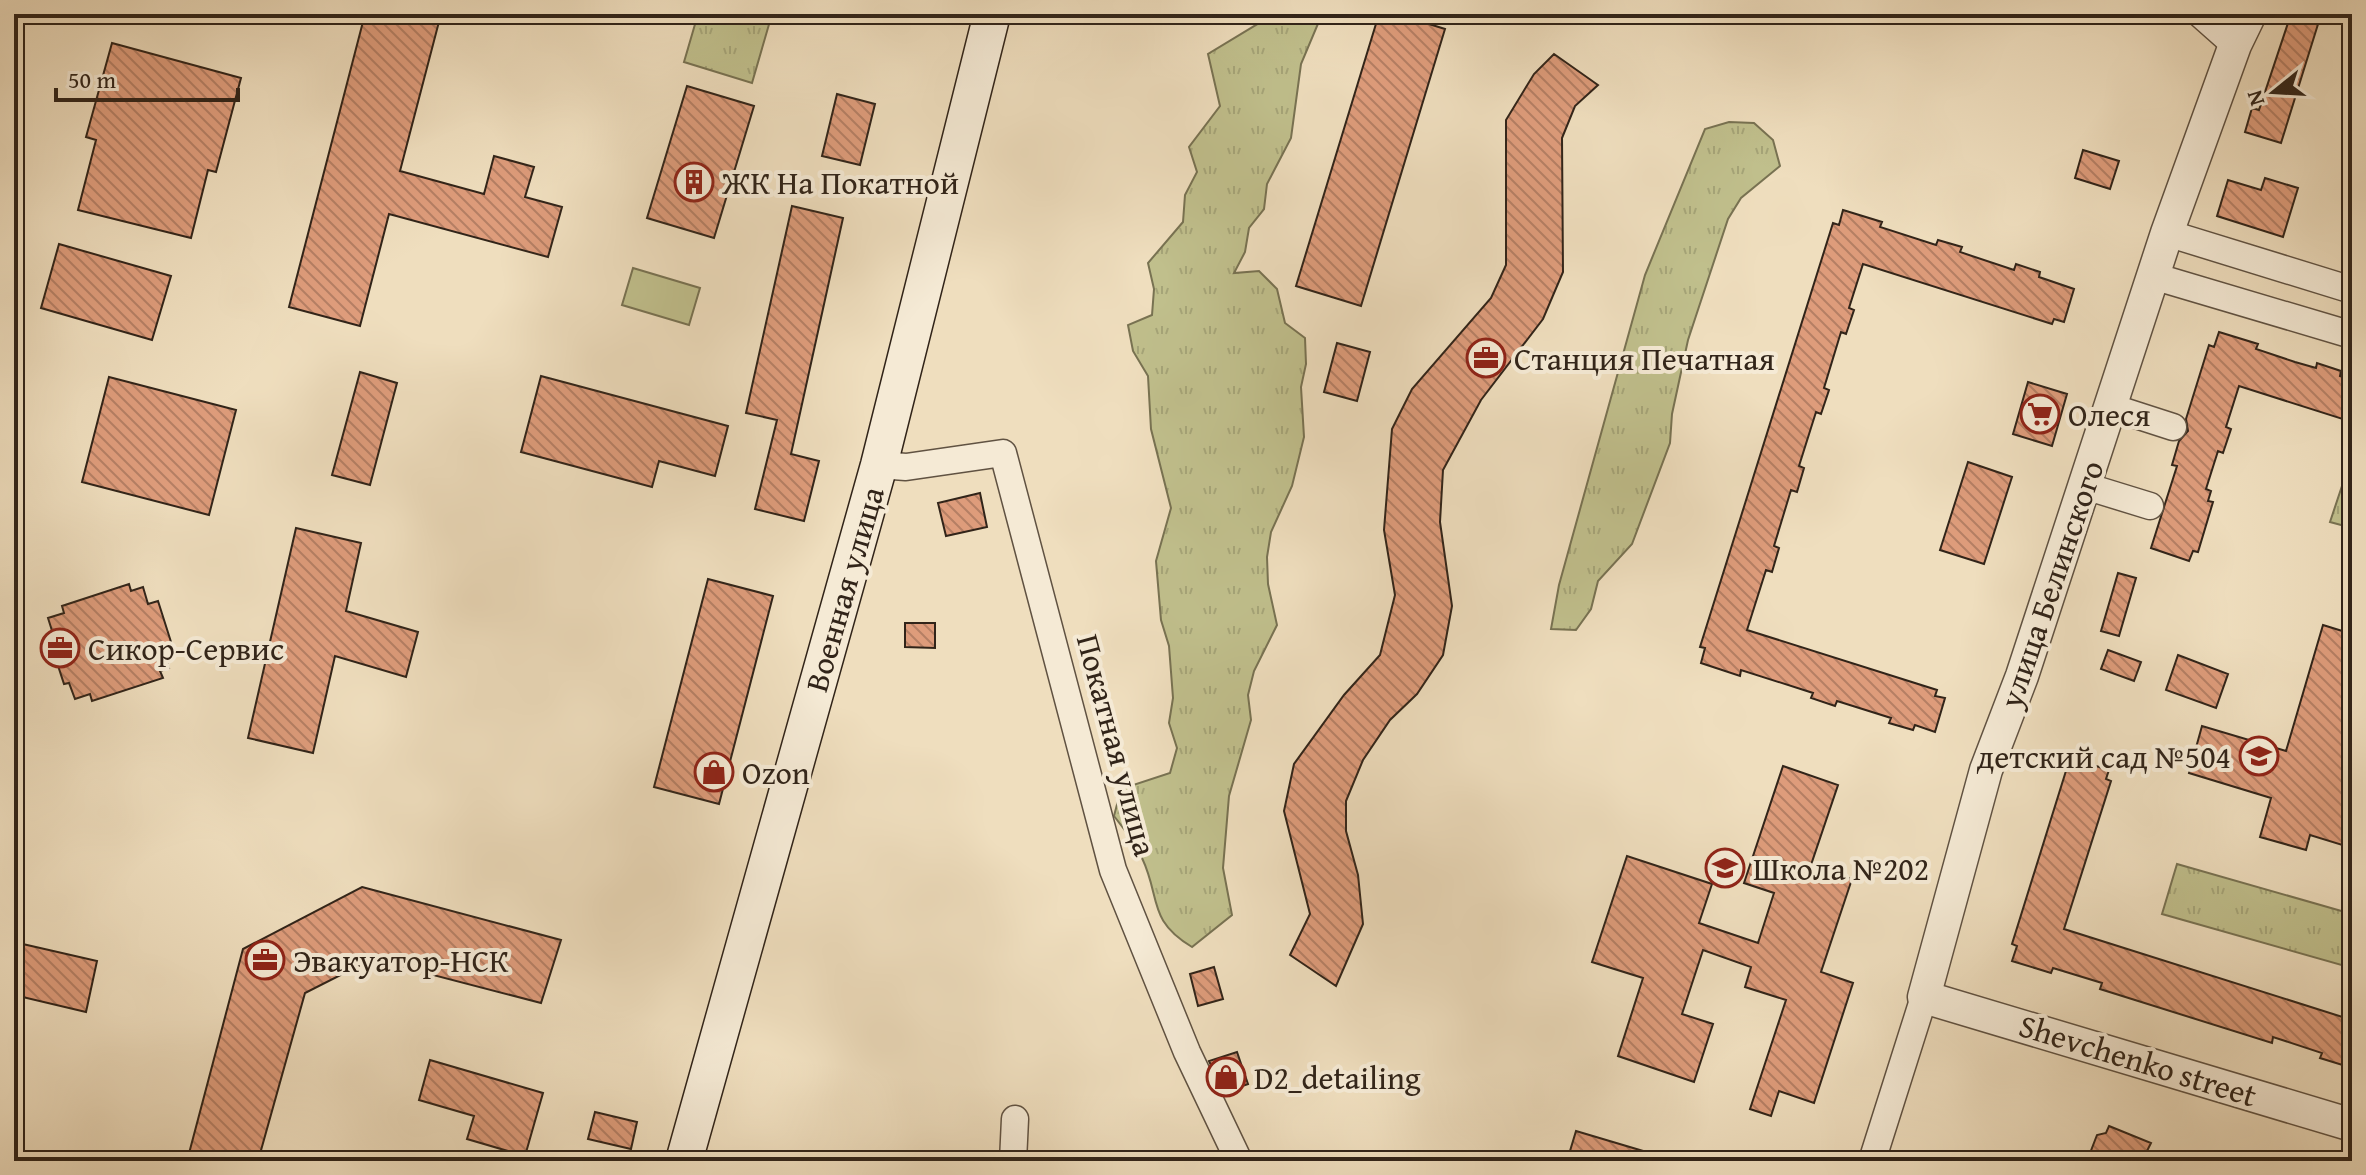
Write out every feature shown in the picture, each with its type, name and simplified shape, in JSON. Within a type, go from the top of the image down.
[{"type":"main road","name":"Военная улица","points":[[684,1161],[879,465],[992,14]]},
{"type":"street","points":[[2200,14],[2235,45]]},
{"type":"street","name":"улица Белинского","points":[[1872,1161],[1924,997],[1986,770],[2022,676],[2167,233],[2235,45],[2250,14]]},
{"type":"street","points":[[2167,233],[2352,290]]},
{"type":"street","points":[[2153,276],[2352,335]]},
{"type":"street","points":[[2111,407],[2173,427]]},
{"type":"street","name":"Покатная улица","points":[[879,465],[906,467],[1003,453],[1113,870],[1187,1052],[1239,1161]]},
{"type":"street","points":[[2085,486],[2150,506]]},
{"type":"street","name":"Shevchenko street","points":[[1924,997],[2352,1125]]},
{"type":"street","points":[[1013,1161],[1015,1119]]},
{"type":"green space","points":[[698,14],[772,14],[752,83],[684,62]]},
{"type":"green space","points":[[1274,14],[1318,14],[1320,19],[1301,64],[1291,138],[1267,184],[1264,209],[1249,228],[1245,252],[1234,273],[1259,271],[1277,289],[1285,323],[1305,338],[1306,364],[1301,387],[1304,437],[1292,486],[1271,532],[1267,557],[1268,584],[1277,625],[1254,671],[1248,695],[1251,720],[1229,796],[1223,868],[1232,915],[1192,947],[1161,918],[1142,858],[1114,816],[1121,789],[1170,773],[1177,748],[1169,723],[1173,698],[1169,646],[1161,620],[1156,561],[1171,508],[1151,429],[1148,376],[1133,351],[1128,325],[1152,315],[1154,289],[1148,263],[1183,222],[1185,195],[1197,172],[1189,147],[1220,106],[1208,54]]},
{"type":"green space","points":[[1729,122],[1754,123],[1773,140],[1780,166],[1741,198],[1728,219],[1688,340],[1672,414],[1670,443],[1632,544],[1598,581],[1591,609],[1576,630],[1551,629],[1559,585],[1645,275],[1705,129]]},
{"type":"green space","points":[[633,268],[700,288],[689,325],[622,305]]},
{"type":"green space","points":[[2342,486],[2352,489],[2352,528],[2330,522]]},
{"type":"green space","points":[[2177,864],[2352,914],[2352,968],[2162,914]]},
{"type":"building","points":[[365,14],[441,14],[400,171],[484,194],[494,156],[534,167],[525,197],[562,207],[548,257],[389,214],[360,326],[289,307]]},
{"type":"building","points":[[1379,14],[1397,14],[1445,29],[1361,306],[1296,286]]},
{"type":"building","points":[[2291,14],[2319,21],[2281,143],[2245,132],[2252,108],[2259,110]]},
{"type":"building","points":[[112,43],[241,78],[216,172],[208,170],[191,238],[78,210],[96,140],[86,137]]},
{"type":"building","points":[[1554,54],[1598,85],[1575,106],[1562,138],[1563,272],[1543,319],[1481,400],[1443,470],[1440,522],[1452,606],[1443,655],[1417,694],[1390,720],[1363,760],[1346,801],[1346,831],[1358,875],[1363,924],[1336,986],[1290,955],[1310,914],[1284,811],[1294,764],[1344,695],[1380,655],[1395,595],[1384,530],[1392,429],[1412,389],[1491,298],[1506,265],[1506,120],[1534,74]]},
{"type":"building","name":"ЖК На Покатной","points":[[687,86],[754,106],[714,238],[647,218]]},
{"type":"building","points":[[837,94],[875,104],[860,165],[822,156]]},
{"type":"building","points":[[2083,150],[2119,161],[2110,189],[2075,178]]},
{"type":"building","points":[[2265,178],[2298,188],[2283,237],[2217,216],[2228,180],[2261,190]]},
{"type":"building","points":[[792,206],[843,218],[791,454],[819,461],[804,521],[755,509],[777,420],[746,413]]},
{"type":"building","points":[[1843,210],[1882,222],[1880,227],[1936,245],[1938,240],[1962,247],[1960,252],[2014,270],[2016,264],[2040,272],[2039,277],[2074,289],[2064,322],[2054,319],[2052,324],[1863,264],[1849,308],[1854,310],[1846,334],[1841,332],[1824,388],[1829,390],[1821,414],[1816,412],[1799,466],[1804,468],[1797,492],[1791,490],[1774,546],[1779,548],[1772,572],[1766,570],[1747,630],[1937,690],[1935,696],[1945,698],[1935,732],[1915,725],[1913,730],[1889,723],[1891,718],[1837,701],[1835,706],[1811,698],[1813,693],[1741,670],[1740,676],[1701,663],[1705,648],[1700,647],[1833,223],[1839,225]]},
{"type":"building","points":[[59,244],[171,276],[152,340],[41,308]]},
{"type":"building","points":[[2219,332],[2258,344],[2256,349],[2295,362],[2316,368],[2317,363],[2341,371],[2340,376],[2352,380],[2352,422],[2239,386],[2226,427],[2231,429],[2223,453],[2218,451],[2206,489],[2211,491],[2208,501],[2213,502],[2198,552],[2193,551],[2189,561],[2151,548],[2177,466],[2172,465],[2179,441],[2188,431],[2186,419],[2209,345],[2214,347]]},
{"type":"building","points":[[1337,343],[1370,352],[1357,401],[1324,392]]},
{"type":"building","points":[[360,372],[397,383],[370,485],[332,475]]},
{"type":"building","points":[[541,376],[728,426],[715,476],[659,461],[652,487],[521,452]]},
{"type":"building","points":[[109,377],[236,410],[209,515],[82,482]]},
{"type":"building","name":"Олеся","points":[[2028,382],[2067,394],[2052,446],[2013,434]]},
{"type":"building","points":[[1968,462],[2012,477],[1984,564],[1940,550]]},
{"type":"building","points":[[980,493],[987,527],[946,536],[938,503]]},
{"type":"building","points":[[296,528],[361,543],[346,611],[418,632],[406,677],[335,656],[313,753],[248,738]]},
{"type":"building","points":[[2118,573],[2136,578],[2119,636],[2101,631]]},
{"type":"building","points":[[708,579],[773,596],[719,804],[654,787]]},
{"type":"building","points":[[129,584],[131,591],[143,587],[148,604],[158,601],[172,645],[163,648],[169,668],[160,671],[163,678],[92,701],[90,694],[75,699],[69,683],[64,684],[48,635],[53,634],[48,618],[64,613],[62,606]]},
{"type":"building","points":[[905,623],[935,623],[935,648],[905,647]]},
{"type":"building","points":[[2323,625],[2352,634],[2352,848],[2310,835],[2306,850],[2260,837],[2271,798],[2189,773],[2202,726],[2286,751]]},
{"type":"building","points":[[2108,650],[2141,662],[2134,681],[2101,669]]},
{"type":"building","points":[[2178,655],[2228,674],[2216,708],[2166,690]]},
{"type":"building","points":[[2070,758],[2109,770],[2106,779],[2111,781],[2064,929],[2352,1020],[2352,1068],[2320,1058],[2322,1053],[2273,1037],[2272,1043],[2100,989],[2102,983],[2053,968],[2051,973],[2012,961],[2017,946],[2012,944]]},
{"type":"building","name":"Школа №202","points":[[1783,766],[1838,785],[1811,865],[1852,879],[1821,972],[1853,983],[1814,1103],[1779,1091],[1771,1116],[1750,1109],[1786,1000],[1745,987],[1751,967],[1703,950],[1682,1014],[1713,1024],[1694,1082],[1618,1056],[1643,978],[1592,962],[1627,856],[1712,884],[1699,923],[1758,943],[1774,893],[1744,883]]},
{"type":"building","points":[[362,887],[561,940],[541,1003],[372,959],[305,993],[258,1161],[187,1161],[243,949]]},
{"type":"building","points":[[14,942],[97,961],[86,1012],[14,995]]},
{"type":"building","points":[[1214,967],[1223,999],[1198,1006],[1190,974]]},
{"type":"building","points":[[1237,1052],[1248,1084],[1224,1092],[1209,1061]]},
{"type":"building","points":[[430,1060],[543,1093],[525,1156],[467,1139],[474,1116],[419,1100]]},
{"type":"building","points":[[595,1112],[637,1122],[631,1149],[588,1139]]},
{"type":"building","points":[[2109,1126],[2151,1143],[2142,1161],[2087,1161],[2097,1135],[2106,1133]]},
{"type":"building","points":[[1576,1131],[1660,1156],[1659,1161],[1567,1161]]},
{"type":"place","name":"ЖК На Покатной","points":[[694,182]]},
{"type":"place","name":"Станция Печатная","points":[[1486,358]]},
{"type":"place","name":"Олеся","points":[[2040,414]]},
{"type":"place","name":"Сикор-Сервис","points":[[60,648]]},
{"type":"place","name":"детский сад №504","points":[[2259,756]]},
{"type":"place","name":"Ozon","points":[[714,772]]},
{"type":"place","name":"Школа №202","points":[[1725,868]]},
{"type":"place","name":"Эвакуатор-НСК","points":[[265,960]]},
{"type":"place","name":"D2_detailing","points":[[1226,1077]]}]
